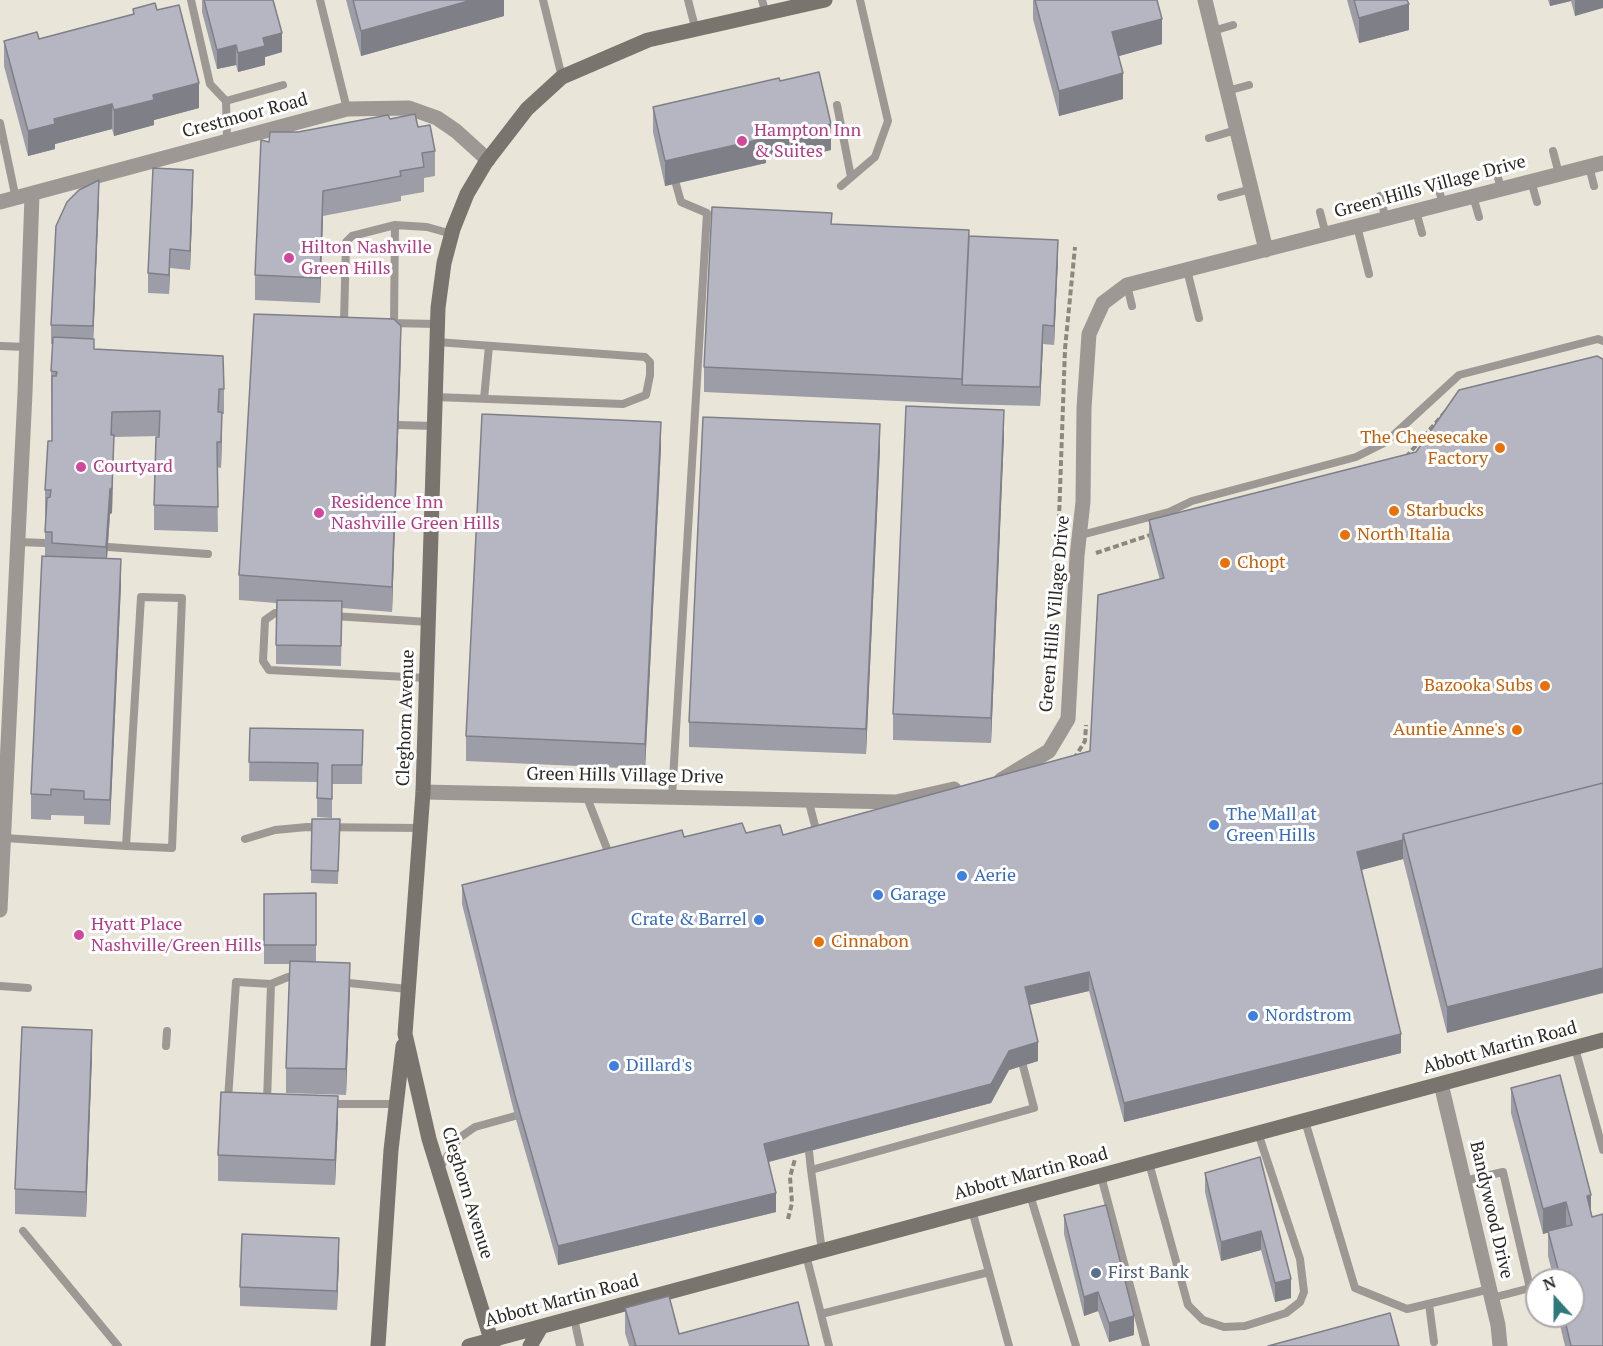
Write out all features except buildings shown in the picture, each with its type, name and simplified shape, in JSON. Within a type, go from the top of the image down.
[{"type":"street","points":[[562,77],[648,40],[764,7],[825,0]]},
{"type":"street","points":[[1205,0],[1266,250]]},
{"type":"street","name":"Cleghorn Avenue","points":[[492,1343],[439,1170],[405,1034],[423,792],[437,342],[444,263],[467,194],[488,160],[527,109],[562,77]]},
{"type":"street","name":"Crestmoor Road","points":[[0,202],[346,110],[409,108],[437,118],[456,130],[488,160]]},
{"type":"street","name":"Green Hills Village Drive","points":[[423,792],[896,802],[1006,779],[1049,751],[1068,719],[1077,556],[1081,535],[1089,334],[1102,303],[1127,285],[1596,164]]},
{"type":"street","points":[[0,910],[5,838],[6,698],[18,542],[27,347],[24,197]]},
{"type":"street","points":[[378,1346],[396,1104],[405,1034]]},
{"type":"street","name":"Abbott Martin Road","points":[[469,1346],[492,1343],[574,1318],[1603,1040]]},
{"type":"street","name":"Bandywood Drive","points":[[1441,1084],[1491,1294],[1500,1346]]},
{"type":"street","points":[[530,1346],[541,1327]]},
{"type":"lane","points":[[191,0],[210,84],[226,101],[227,141]]},
{"type":"lane","points":[[320,0],[346,110]]},
{"type":"lane","points":[[543,0],[562,77]]},
{"type":"lane","points":[[688,0],[695,27]]},
{"type":"lane","points":[[841,186],[875,157],[888,121],[860,0]]},
{"type":"lane","points":[[1213,31],[1233,25]]},
{"type":"lane","points":[[226,101],[284,85]]},
{"type":"lane","points":[[1227,91],[1248,85]]},
{"type":"lane","points":[[837,105],[851,177]]},
{"type":"lane","points":[[0,123],[24,197]]},
{"type":"lane","points":[[1209,138],[1236,129]]},
{"type":"lane","points":[[1553,151],[1559,174]]},
{"type":"lane","points":[[1594,186],[1596,164]]},
{"type":"lane","points":[[1495,166],[1501,189]]},
{"type":"lane","points":[[1436,180],[1443,204]]},
{"type":"lane","points":[[1531,181],[1537,202]]},
{"type":"lane","points":[[672,796],[707,213],[681,202],[676,184]]},
{"type":"lane","points":[[1221,197],[1251,189]]},
{"type":"lane","points":[[1380,196],[1386,220]]},
{"type":"lane","points":[[1473,196],[1479,217]]},
{"type":"lane","points":[[1416,211],[1422,233]]},
{"type":"lane","points":[[1320,212],[1326,235]]},
{"type":"lane","points":[[344,322],[346,243],[351,236],[395,225],[428,227],[452,234]]},
{"type":"lane","points":[[394,323],[395,225]]},
{"type":"lane","points":[[1357,226],[1369,274]]},
{"type":"lane","points":[[1187,270],[1199,318]]},
{"type":"lane","points":[[1127,285],[1132,306]]},
{"type":"lane","points":[[333,322],[364,322]]},
{"type":"lane","points":[[374,323],[438,324]]},
{"type":"lane","points":[[1081,535],[1169,512],[1192,501],[1356,457],[1386,442],[1459,375],[1598,339],[1603,341]]},
{"type":"lane","points":[[435,397],[623,404],[646,395],[650,375],[650,362],[645,357],[437,342]]},
{"type":"lane","points":[[0,346],[27,347]]},
{"type":"lane","points":[[484,399],[489,346]]},
{"type":"lane","points":[[398,425],[435,426]]},
{"type":"lane","points":[[18,542],[45,543]]},
{"type":"lane","points":[[108,547],[208,554]]},
{"type":"lane","points":[[5,838],[126,846],[172,852],[182,598],[141,597],[126,846]]},
{"type":"lane","points":[[295,614],[275,613],[265,620],[263,661],[269,670],[427,678]]},
{"type":"lane","points":[[324,616],[429,622]]},
{"type":"lane","points":[[586,795],[614,866]]},
{"type":"lane","points":[[808,799],[820,845]]},
{"type":"lane","points":[[245,839],[275,830],[307,827],[420,828]]},
{"type":"lane","points":[[238,1100],[228,1099],[236,982],[271,984],[288,977],[310,979]]},
{"type":"lane","points":[[332,981],[408,989]]},
{"type":"lane","points":[[271,984],[262,1101],[278,1102]]},
{"type":"lane","points":[[0,986],[28,988]]},
{"type":"lane","points":[[166,1046],[167,1031]]},
{"type":"lane","points":[[1575,1048],[1603,1150]]},
{"type":"lane","points":[[811,1170],[1034,1108],[1023,1066]]},
{"type":"lane","points":[[321,1104],[396,1104]]},
{"type":"lane","points":[[439,1170],[459,1138],[475,1126],[515,1116]]},
{"type":"lane","points":[[1305,1121],[1355,1288],[1407,1309],[1530,1288],[1503,1172],[1464,1180]]},
{"type":"lane","points":[[1149,1163],[1188,1305],[1203,1320],[1224,1327],[1245,1326],[1286,1313],[1300,1302],[1304,1292],[1300,1259],[1258,1133]]},
{"type":"lane","points":[[809,1151],[822,1251]]},
{"type":"lane","points":[[1101,1176],[1146,1346]]},
{"type":"lane","points":[[1030,1195],[1076,1346]]},
{"type":"lane","points":[[972,1210],[1009,1346]]},
{"type":"lane","points":[[23,1231],[118,1346]]},
{"type":"lane","points":[[806,1255],[829,1346]]},
{"type":"lane","points":[[821,1314],[989,1272]]},
{"type":"lane","points":[[1429,1304],[1434,1342]]},
{"type":"lane","points":[[574,1318],[580,1346]]},
{"type":"path","points":[[1058,552],[1065,348],[1075,247]]},
{"type":"path","points":[[1402,462],[1453,404]]},
{"type":"path","points":[[1095,563],[1096,551],[1160,532]]},
{"type":"path","points":[[1069,765],[1085,741],[1087,717]]},
{"type":"path","points":[[788,1219],[792,1203],[790,1177],[795,1158]]},
{"type":"place","name":"Hampton Inn & Suites","points":[[742,141]]},
{"type":"place","name":"Hilton Nashville Green Hills","points":[[289,258]]},
{"type":"place","name":"The Cheesecake Factory","points":[[1500,448]]},
{"type":"place","name":"Courtyard","points":[[81,467]]},
{"type":"place","name":"Starbucks","points":[[1394,511]]},
{"type":"place","name":"Residence Inn Nashville Green Hills","points":[[319,513]]},
{"type":"place","name":"North Italia","points":[[1345,535]]},
{"type":"place","name":"Chopt","points":[[1225,563]]},
{"type":"place","name":"Bazooka Subs","points":[[1545,686]]},
{"type":"place","name":"Auntie Anne's","points":[[1517,730]]},
{"type":"place","name":"The Mall at Green Hills","points":[[1214,825]]},
{"type":"place","name":"Aerie","points":[[962,876]]},
{"type":"place","name":"Garage","points":[[878,895]]},
{"type":"place","name":"Crate & Barrel","points":[[759,920]]},
{"type":"place","name":"Hyatt Place Nashville/Green Hills","points":[[79,935]]},
{"type":"place","name":"Cinnabon","points":[[819,942]]},
{"type":"place","name":"Nordstrom","points":[[1253,1016]]},
{"type":"place","name":"Dillard's","points":[[614,1066]]},
{"type":"place","name":"First Bank","points":[[1096,1273]]}]
